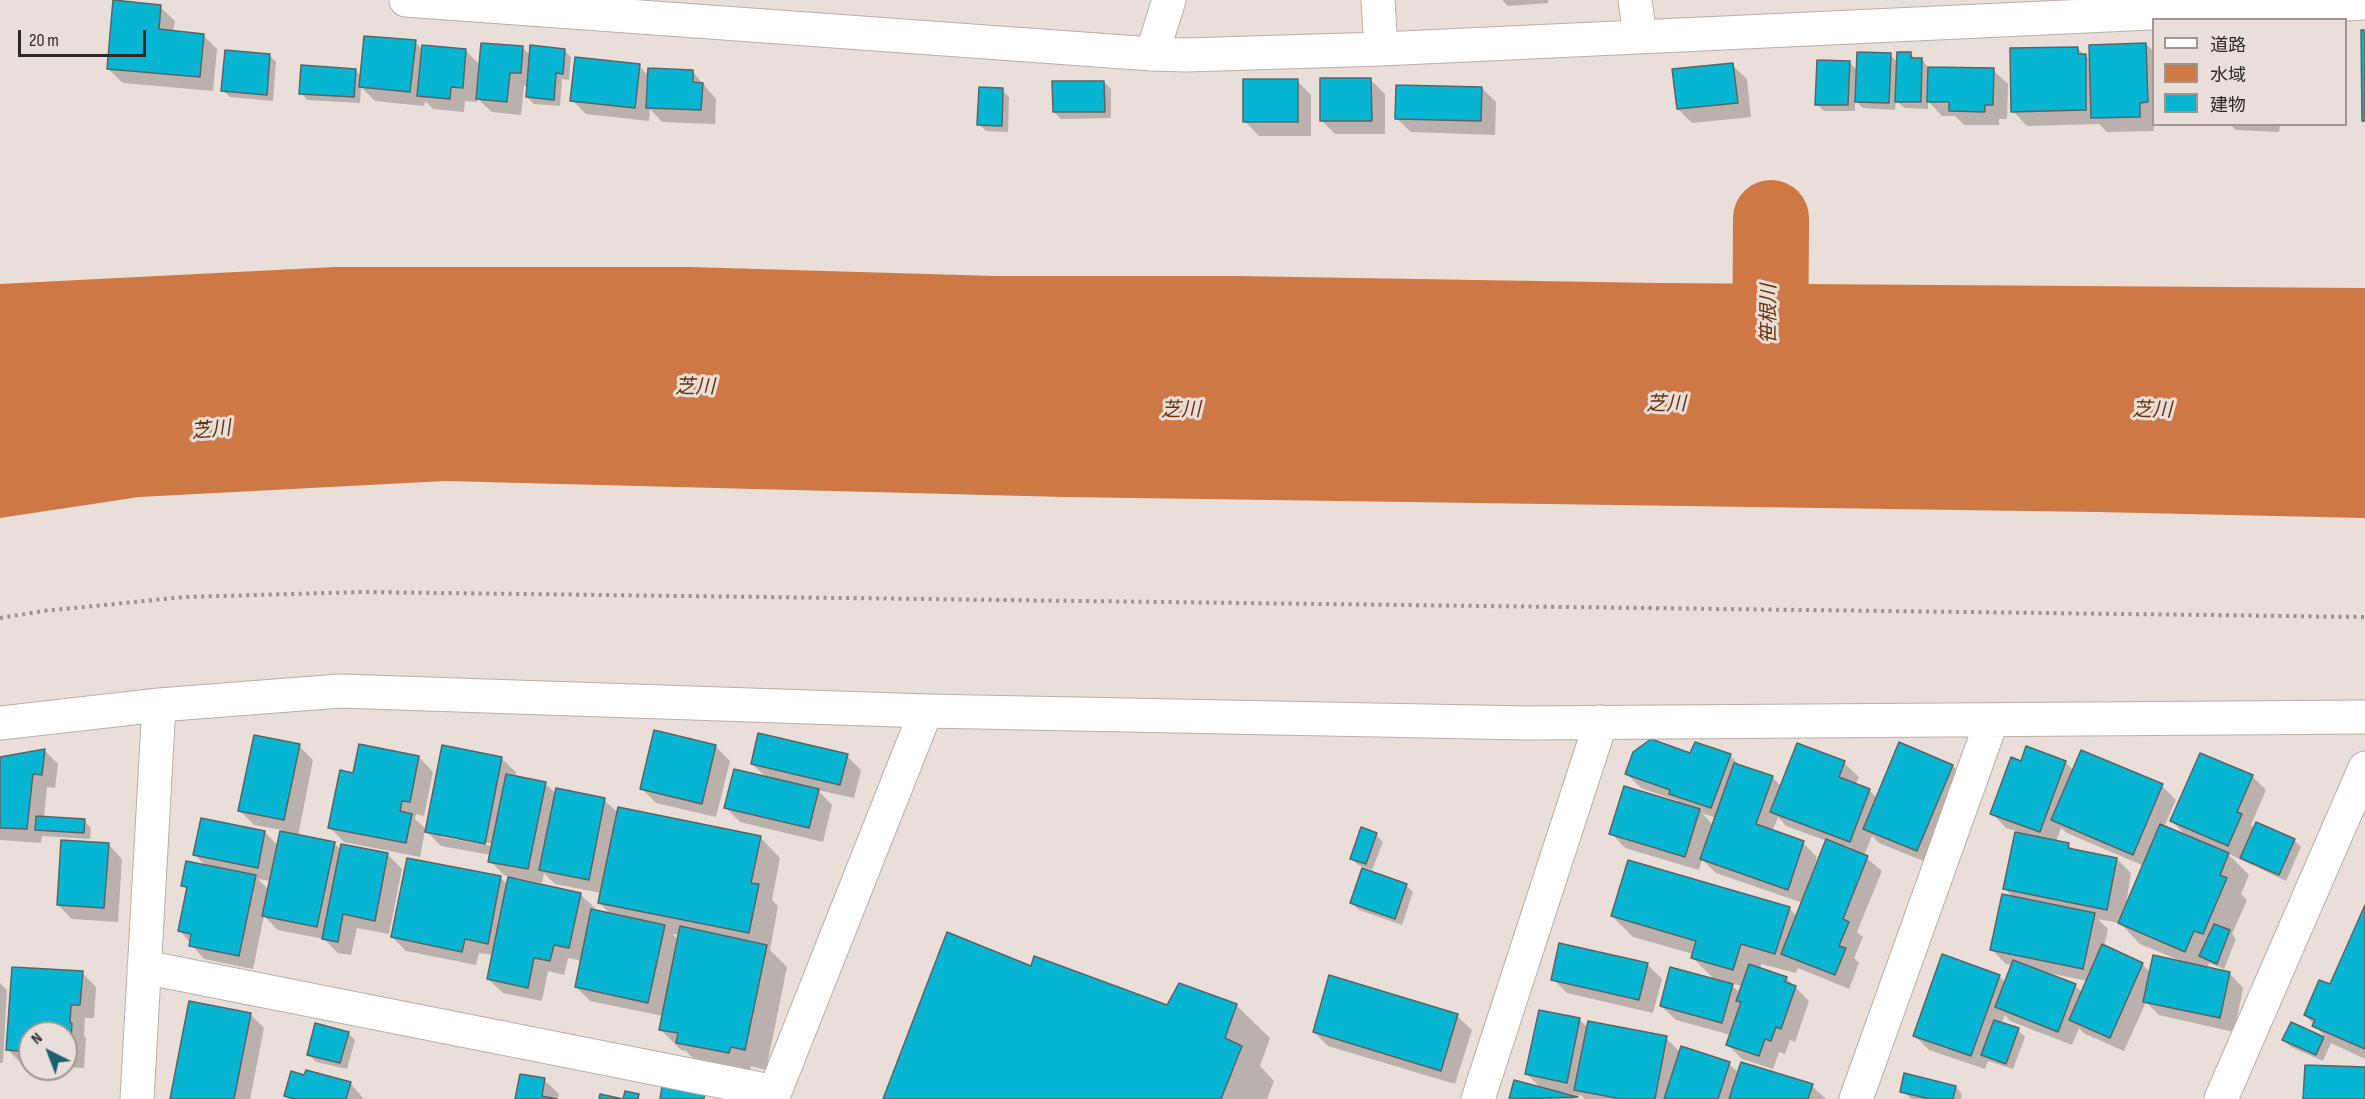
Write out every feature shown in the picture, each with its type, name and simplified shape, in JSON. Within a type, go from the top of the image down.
[{"type":"street","points":[[405,0],[1152,54],[1381,49],[1640,36],[2086,7],[2365,3]]},
{"type":"street","points":[[1152,54],[1169,0]]},
{"type":"street","points":[[1378,0],[1381,49]]},
{"type":"street","points":[[1635,0],[1640,36]]},
{"type":"street","points":[[0,723],[159,705],[340,691],[926,711],[1526,723],[2365,717]]},
{"type":"street","points":[[136,1099],[159,705]]},
{"type":"street","points":[[144,967],[774,1095],[926,711]]},
{"type":"street","points":[[1856,1099],[1992,720]]},
{"type":"street","points":[[1478,1099],[1601,723]]},
{"type":"street","points":[[2221,1099],[2365,768]]},
{"type":"path","points":[[0,618],[43,611],[185,597],[362,592],[2365,617]]},
{"type":"water","name":"芝川","points":[[335,267],[690,267],[995,276],[1236,276],[1657,283],[2365,288],[2365,518],[1065,497],[445,481],[139,497],[0,518],[0,284]]},
{"type":"building","points":[[113,0],[161,5],[159,29],[204,34],[200,77],[107,69]]},
{"type":"building","points":[[2361,30],[2365,30],[2365,121],[2362,121]]},
{"type":"building","points":[[364,36],[416,40],[410,92],[359,87]]},
{"type":"building","points":[[481,43],[523,46],[521,73],[510,73],[507,102],[476,99]]},
{"type":"building","points":[[2146,43],[2148,102],[2140,103],[2140,117],[2091,118],[2089,45]]},
{"type":"building","points":[[422,45],[466,49],[463,88],[451,87],[450,99],[417,96]]},
{"type":"building","points":[[530,45],[565,49],[563,74],[556,73],[554,100],[526,97]]},
{"type":"building","points":[[2078,47],[2078,54],[2086,54],[2086,110],[2011,112],[2010,48]]},
{"type":"building","points":[[225,50],[270,54],[267,95],[221,91]]},
{"type":"building","points":[[1857,52],[1891,53],[1889,103],[1855,102]]},
{"type":"building","points":[[1897,52],[1911,52],[1911,58],[1922,58],[1921,102],[1895,102]]},
{"type":"building","points":[[575,57],[640,64],[635,108],[570,101]]},
{"type":"building","points":[[1817,60],[1850,61],[1848,105],[1815,105]]},
{"type":"building","points":[[1733,63],[1738,103],[1677,109],[1672,69]]},
{"type":"building","points":[[301,65],[356,69],[354,97],[299,94]]},
{"type":"building","points":[[1928,67],[1994,68],[1993,105],[1985,105],[1985,112],[1949,111],[1949,102],[1927,102]]},
{"type":"building","points":[[648,68],[693,70],[693,82],[703,83],[701,110],[646,108]]},
{"type":"building","points":[[1320,78],[1371,78],[1372,121],[1320,121]]},
{"type":"building","points":[[1243,79],[1298,79],[1298,122],[1243,122]]},
{"type":"building","points":[[1052,81],[1104,81],[1105,112],[1053,112]]},
{"type":"building","points":[[1396,85],[1482,87],[1481,121],[1395,119]]},
{"type":"building","points":[[979,87],[1003,88],[1002,126],[977,125]]},
{"type":"building","points":[[654,730],[716,745],[702,804],[640,789]]},
{"type":"building","points":[[758,733],[848,754],[840,785],[751,764]]},
{"type":"building","points":[[254,735],[300,744],[284,820],[238,811]]},
{"type":"building","points":[[1651,739],[1690,753],[1695,742],[1731,754],[1711,808],[1669,794],[1670,790],[1625,774],[1633,752]]},
{"type":"building","points":[[1899,742],[1953,765],[1917,851],[1863,829]]},
{"type":"building","points":[[1797,743],[1845,761],[1839,777],[1870,789],[1850,842],[1770,812]]},
{"type":"building","points":[[359,744],[419,756],[410,802],[402,801],[400,811],[412,814],[406,843],[328,828],[340,770],[353,773]]},
{"type":"building","points":[[442,745],[502,757],[485,844],[425,832]]},
{"type":"building","points":[[2026,746],[2066,761],[2040,832],[1990,814],[2011,757],[2021,761]]},
{"type":"building","points":[[45,749],[42,775],[33,774],[27,829],[0,828],[0,757]]},
{"type":"building","points":[[2081,750],[2163,784],[2133,855],[2051,820]]},
{"type":"building","points":[[2200,753],[2253,775],[2237,812],[2242,814],[2228,846],[2170,821]]},
{"type":"building","points":[[1734,763],[1773,776],[1756,824],[1804,841],[1788,890],[1700,859]]},
{"type":"building","points":[[734,769],[819,789],[809,828],[724,808]]},
{"type":"building","points":[[506,774],[546,782],[528,869],[488,862]]},
{"type":"building","points":[[1624,786],[1700,809],[1685,857],[1609,834]]},
{"type":"building","points":[[556,788],[605,798],[589,880],[539,870]]},
{"type":"building","points":[[618,807],[761,836],[751,883],[759,884],[749,933],[598,903]]},
{"type":"building","points":[[36,816],[85,819],[84,833],[35,830]]},
{"type":"building","points":[[201,818],[265,831],[258,868],[193,855]]},
{"type":"building","points":[[2256,822],[2295,839],[2279,875],[2240,858]]},
{"type":"building","points":[[2160,824],[2229,853],[2220,875],[2227,878],[2203,934],[2194,931],[2185,952],[2118,923]]},
{"type":"building","points":[[1361,827],[1377,833],[1366,864],[1350,859]]},
{"type":"building","points":[[280,831],[335,842],[317,927],[262,916]]},
{"type":"building","points":[[2015,832],[2069,843],[2068,848],[2117,858],[2107,910],[2003,889]]},
{"type":"building","points":[[1826,839],[1868,856],[1843,919],[1849,922],[1839,946],[1846,948],[1835,975],[1781,954]]},
{"type":"building","points":[[61,840],[109,843],[104,908],[57,905]]},
{"type":"building","points":[[341,844],[388,853],[375,921],[343,914],[338,942],[322,939]]},
{"type":"building","points":[[407,858],[501,876],[488,944],[465,939],[462,952],[391,937]]},
{"type":"building","points":[[1628,860],[1790,907],[1775,954],[1741,944],[1733,970],[1691,958],[1696,941],[1611,916]]},
{"type":"building","points":[[186,861],[256,875],[239,956],[189,946],[191,934],[178,931],[187,887],[181,886]]},
{"type":"building","points":[[1362,868],[1407,884],[1395,919],[1350,903]]},
{"type":"building","points":[[508,877],[581,893],[569,948],[554,945],[550,961],[534,958],[528,988],[487,979]]},
{"type":"building","points":[[2002,894],[2095,913],[2083,969],[1990,950]]},
{"type":"building","points":[[2365,905],[2365,1049],[2312,1026],[2315,1020],[2304,1015],[2319,980],[2330,984]]},
{"type":"building","points":[[591,909],[665,925],[648,1003],[575,987]]},
{"type":"building","points":[[2214,924],[2230,930],[2217,964],[2199,956]]},
{"type":"building","points":[[680,926],[767,945],[745,1050],[731,1047],[729,1053],[676,1043],[678,1033],[659,1030]]},
{"type":"building","points":[[947,932],[1031,966],[1034,956],[1167,1005],[1179,983],[1237,1004],[1225,1038],[1242,1046],[1221,1099],[883,1099]]},
{"type":"building","points":[[1559,943],[1648,963],[1639,1000],[1551,980]]},
{"type":"building","points":[[2102,944],[2143,963],[2110,1038],[2069,1020]]},
{"type":"building","points":[[1942,954],[2000,975],[1971,1056],[1913,1036]]},
{"type":"building","points":[[2153,955],[2230,972],[2220,1018],[2143,1002]]},
{"type":"building","points":[[2013,960],[2076,984],[2058,1032],[1995,1007]]},
{"type":"building","points":[[1749,964],[1787,977],[1785,982],[1796,986],[1781,1029],[1776,1027],[1771,1041],[1765,1039],[1759,1056],[1726,1045],[1741,1002],[1736,1001]]},
{"type":"building","points":[[12,967],[83,971],[80,1005],[71,1005],[70,1021],[18,1021],[18,1051],[6,1050]]},
{"type":"building","points":[[1670,967],[1733,984],[1722,1023],[1660,1006]]},
{"type":"building","points":[[1329,975],[1458,1014],[1441,1071],[1313,1032]]},
{"type":"building","points":[[189,1001],[251,1013],[234,1099],[170,1099]]},
{"type":"building","points":[[1539,1010],[1580,1018],[1567,1083],[1525,1074]]},
{"type":"building","points":[[1994,1020],[2019,1028],[2006,1064],[1981,1055]]},
{"type":"building","points":[[1588,1021],[1667,1036],[1655,1099],[1621,1099],[1574,1090]]},
{"type":"building","points":[[2291,1022],[2324,1037],[2316,1055],[2282,1040]]},
{"type":"building","points":[[315,1023],[349,1032],[340,1063],[307,1055]]},
{"type":"building","points":[[1681,1046],[1730,1062],[1718,1099],[1664,1099]]},
{"type":"building","points":[[1741,1062],[1813,1084],[1808,1099],[1729,1099]]},
{"type":"building","points":[[2305,1065],[2365,1067],[2365,1099],[2303,1099]]},
{"type":"building","points":[[306,1070],[351,1082],[346,1099],[295,1099],[284,1096],[291,1071],[304,1075]]},
{"type":"building","points":[[1904,1073],[1956,1086],[1953,1099],[1930,1099],[1900,1092]]},
{"type":"building","points":[[520,1074],[545,1078],[542,1096],[557,1099],[515,1099]]},
{"type":"building","points":[[1514,1080],[1578,1097],[1509,1099]]},
{"type":"building","points":[[662,1086],[705,1092],[704,1099],[660,1099]]},
{"type":"building","points":[[625,1091],[639,1094],[638,1099],[623,1099]]},
{"type":"building","points":[[600,1094],[623,1099],[599,1099]]},
{"type":"waterway","name":"笹根川","points":[[1770,390],[1771,218]]}]
